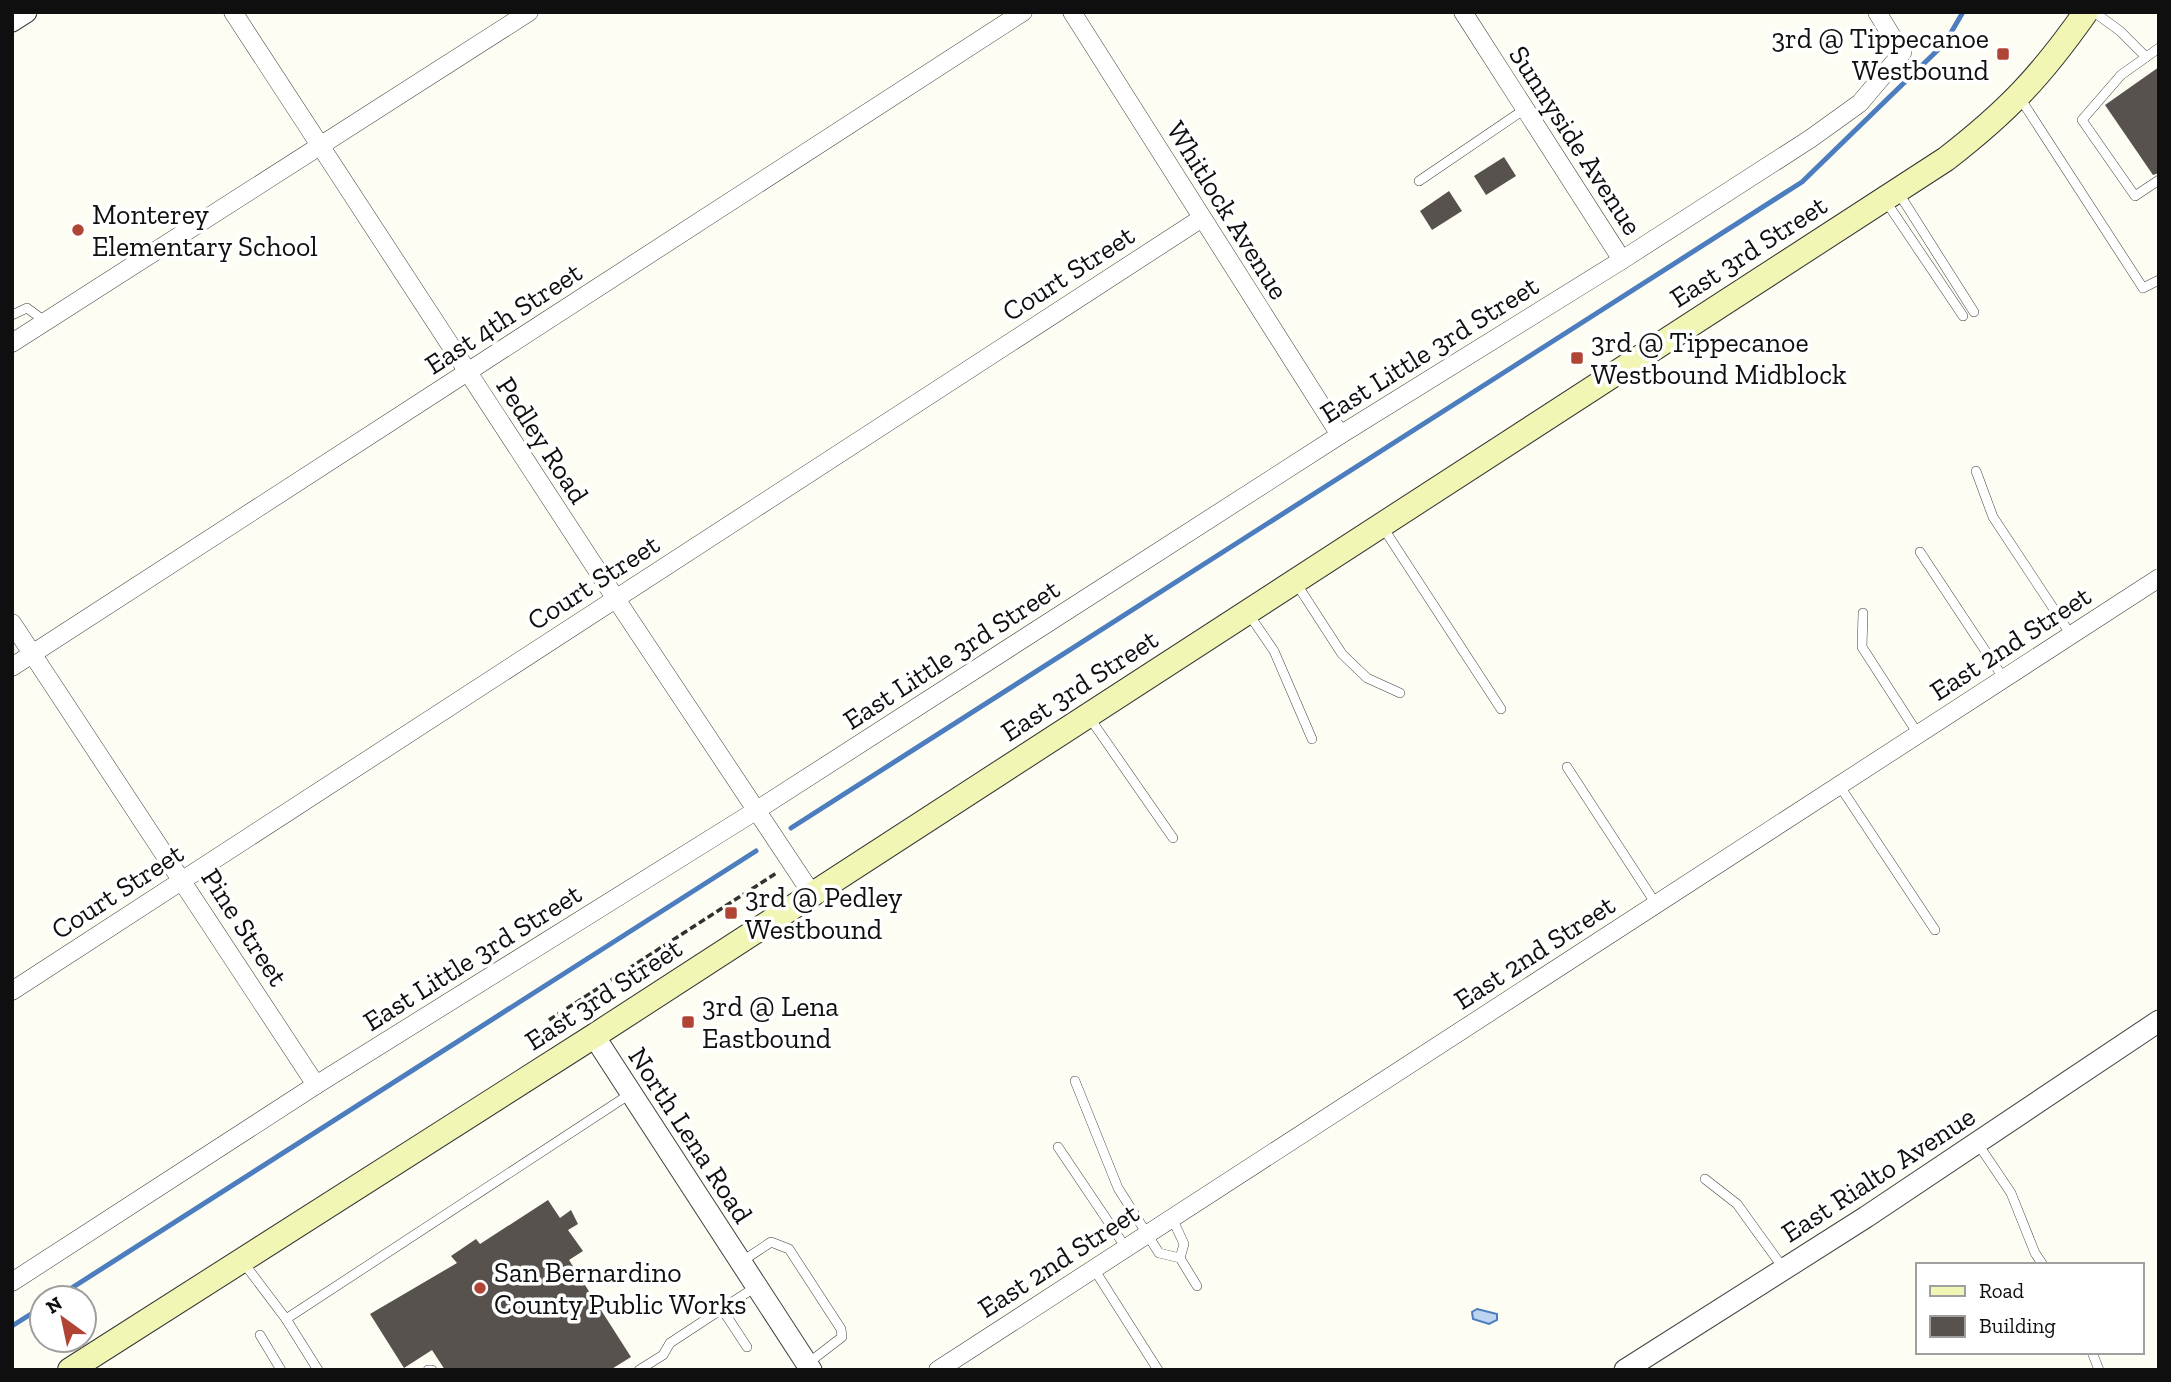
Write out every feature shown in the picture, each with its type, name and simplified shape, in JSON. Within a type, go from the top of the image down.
[{"type":"main road","name":"East 3rd Street","points":[[71,1370],[594,1036],[1946,159],[2020,97],[2048,66],[2086,12]]},
{"type":"street","points":[[12,21],[26,12]]},
{"type":"street","name":"Pedley Road","points":[[233,12],[615,599],[813,894]]},
{"type":"street","points":[[12,343],[529,12]]},
{"type":"street","name":"East 4th Street","points":[[12,667],[1023,12]]},
{"type":"street","name":"Whitlock Avenue","points":[[1072,12],[1340,435]]},
{"type":"street","name":"Sunnyside Avenue","points":[[1463,12],[1622,260]]},
{"type":"street","name":"East Little 3rd Street","points":[[12,1282],[316,1085],[757,810],[1340,435],[1622,260],[1810,139],[1860,103],[1902,53],[1877,12]]},
{"type":"street","name":"Court Street","points":[[12,991],[1202,218]]},
{"type":"street","name":"East 2nd Street","points":[[938,1370],[2159,578]]},
{"type":"street","name":"Pine Street","points":[[12,623],[316,1085]]},
{"type":"street","name":"East Rialto Avenue","points":[[1625,1370],[1784,1270],[2159,1021]]},
{"type":"street","name":"North Lena Road","points":[[594,1036],[809,1367]]},
{"type":"lane","points":[[2094,12],[2120,31],[2146,57]]},
{"type":"lane","points":[[2159,48],[2120,75],[2082,120],[2135,196],[2159,180]]},
{"type":"lane","points":[[2020,97],[2143,288],[2159,280]]},
{"type":"lane","points":[[1419,181],[1525,109]]},
{"type":"lane","points":[[1891,195],[1974,313]]},
{"type":"lane","points":[[1891,195],[1963,316]]},
{"type":"lane","points":[[12,315],[27,308],[46,322]]},
{"type":"lane","points":[[1976,471],[1993,517],[2071,635]]},
{"type":"lane","points":[[1381,524],[1501,709]]},
{"type":"lane","points":[[1920,552],[2004,678]]},
{"type":"lane","points":[[1295,581],[1342,654],[1367,678],[1399,693]]},
{"type":"lane","points":[[1247,611],[1274,651],[1312,739]]},
{"type":"lane","points":[[1863,613],[1862,647],[1918,734]]},
{"type":"lane","points":[[1088,715],[1173,838]]},
{"type":"lane","points":[[1567,767],[1656,904]]},
{"type":"lane","points":[[1839,785],[1935,930]]},
{"type":"lane","points":[[1075,1081],[1118,1188],[1159,1253],[1181,1258]]},
{"type":"lane","points":[[286,1319],[631,1093]]},
{"type":"lane","points":[[1977,1143],[2011,1193],[2042,1263]]},
{"type":"lane","points":[[1058,1147],[1126,1248]]},
{"type":"lane","points":[[1704,1180],[1737,1204],[1784,1270]]},
{"type":"lane","points":[[1172,1218],[1184,1244],[1181,1258],[1198,1286]]},
{"type":"lane","points":[[741,1262],[771,1242],[789,1249],[841,1328],[842,1337],[809,1367]]},
{"type":"lane","points":[[242,1260],[286,1319],[318,1370]]},
{"type":"lane","points":[[1094,1269],[1158,1370]]},
{"type":"lane","points":[[639,1370],[663,1354],[670,1343],[757,1286]]},
{"type":"lane","points":[[722,1309],[747,1347]]},
{"type":"lane","points":[[260,1335],[281,1370]]},
{"type":"path","points":[[549,1020],[791,863]]},
{"type":"water","points":[[1477,1309],[1497,1314],[1497,1320],[1489,1324],[1473,1319],[1472,1312]]},
{"type":"building","points":[[2159,67],[2159,173],[2153,175],[2105,105]]},
{"type":"building","points":[[1504,157],[1516,176],[1486,195],[1474,176]]},
{"type":"building","points":[[1449,191],[1462,211],[1432,230],[1420,211]]},
{"type":"building","name":"San Bernardino County Public Works","points":[[548,1200],[560,1218],[571,1210],[578,1224],[568,1230],[583,1251],[569,1260],[631,1357],[610,1370],[445,1370],[432,1350],[404,1368],[370,1314],[457,1263],[451,1256],[476,1239],[480,1244]]},
{"type":"waterway","points":[[791,828],[1802,182],[1945,43],[1963,12]]},
{"type":"waterway","points":[[78,1284],[756,851]]},
{"type":"waterway","points":[[12,1326],[28,1316]]},
{"type":"place","name":"3rd @ Tippecanoe Westbound","points":[[2003,54]]},
{"type":"place","name":"Monterey Elementary School","points":[[78,230]]},
{"type":"place","name":"3rd @ Tippecanoe Westbound Midblock","points":[[1577,358]]},
{"type":"place","name":"3rd @ Pedley Westbound","points":[[731,913]]},
{"type":"place","name":"3rd @ Lena Eastbound","points":[[688,1022]]},
{"type":"place","name":"San Bernardino County Public Works","points":[[480,1288]]}]
